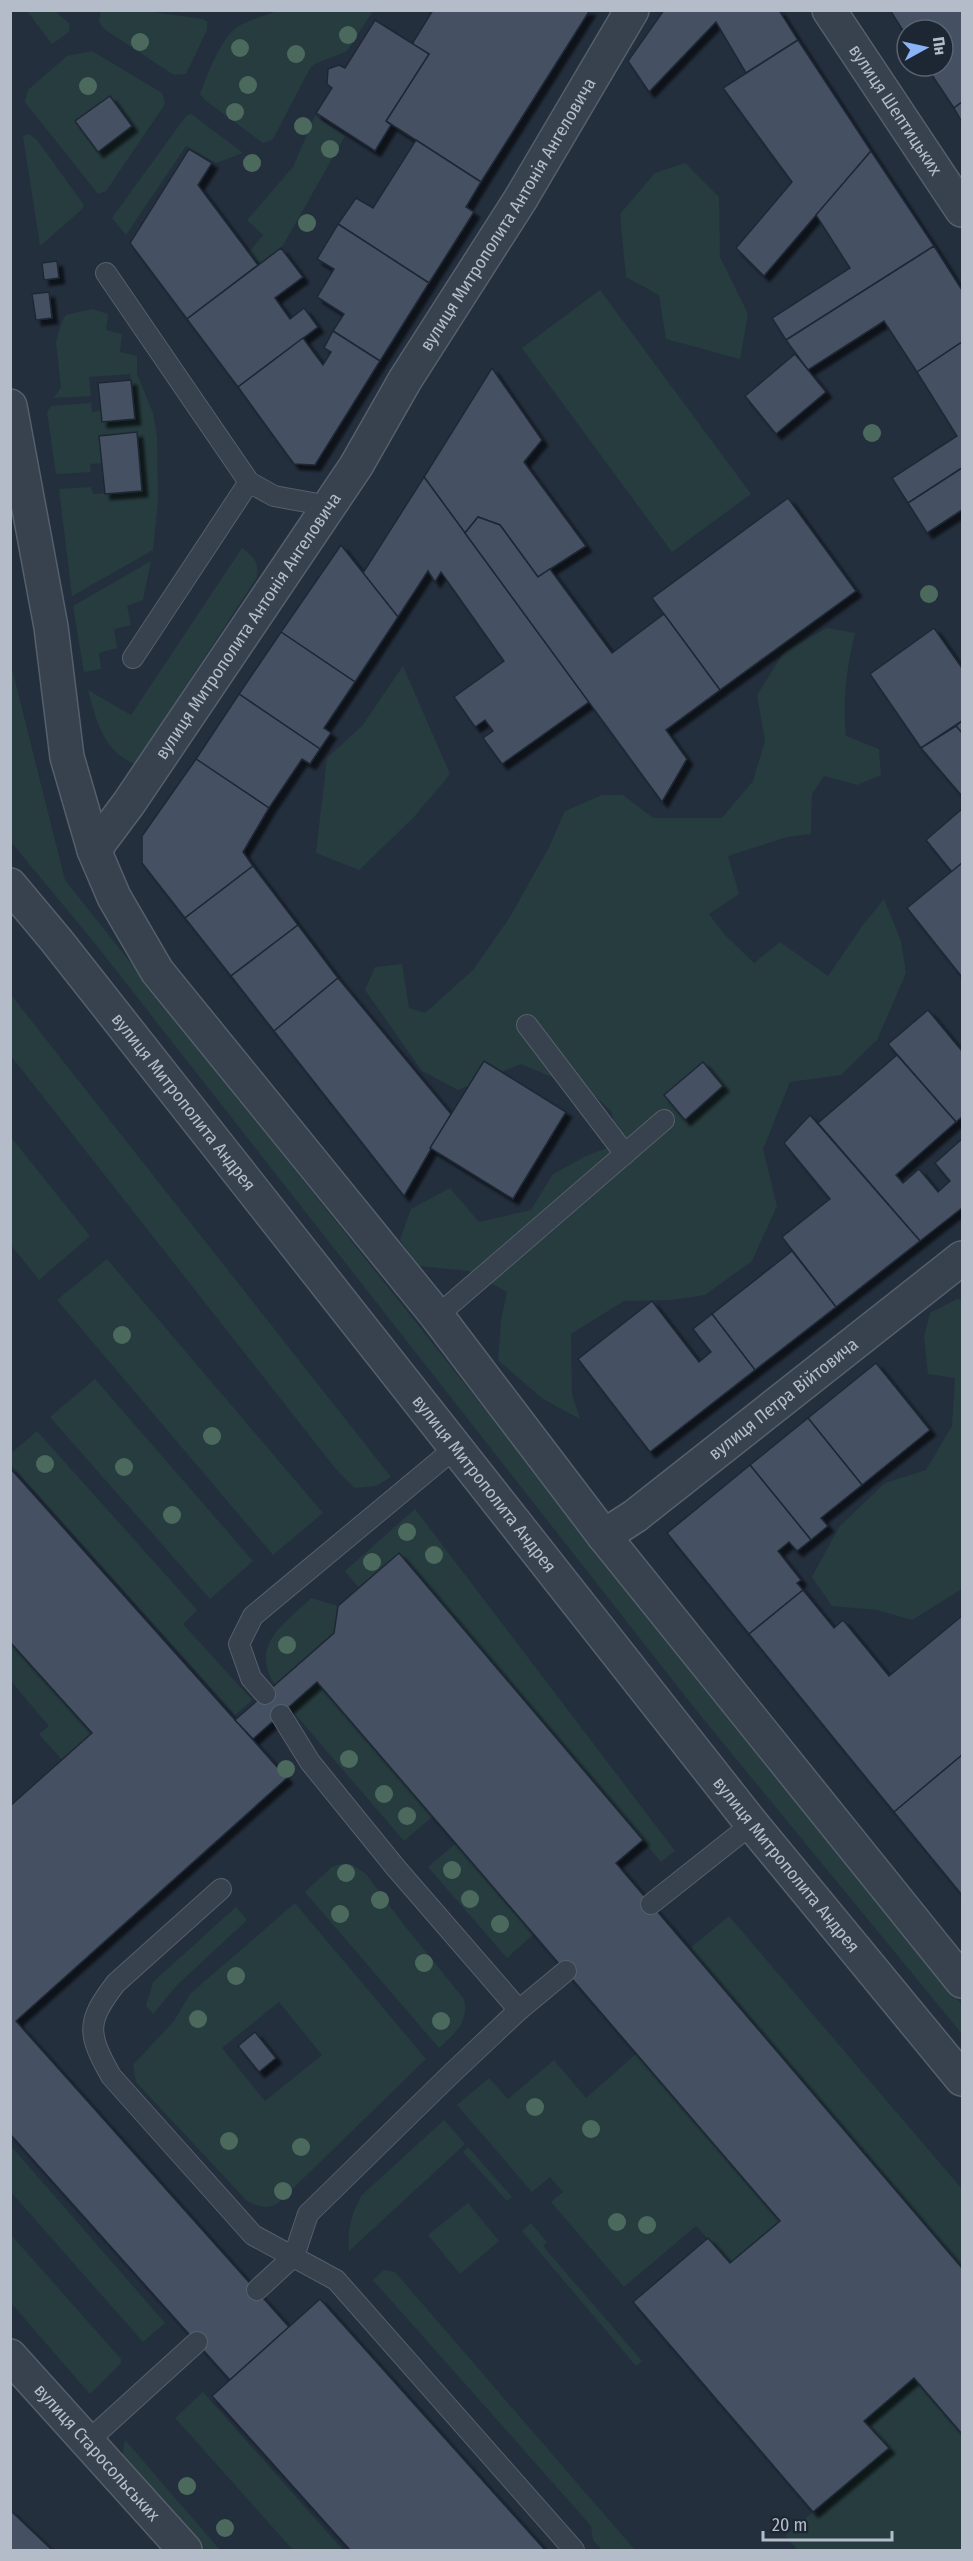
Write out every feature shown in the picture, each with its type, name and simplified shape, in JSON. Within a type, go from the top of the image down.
[{"type":"street","name":"вулиця Митрополита Антонія Ангеловича","points":[[94,850],[136,793],[356,466],[405,380],[520,200],[632,10]]},
{"type":"street","name":"вулиця Шептицьких","points":[[829,10],[963,210]]},
{"type":"street","points":[[10,406],[51,627],[67,757],[94,850],[114,897],[157,971],[437,1316],[604,1536],[963,1981]]},
{"type":"street","points":[[10,550],[30,508]]},
{"type":"street","name":"вулиця Митрополита Андрея","points":[[10,885],[71,958],[454,1449],[752,1824],[963,2079]]},
{"type":"street","name":"вулиця Петра Війтовича","points":[[604,1536],[635,1516],[963,1258]]},
{"type":"street","name":"вулиця Старосольських","points":[[10,2356],[185,2550]]},
{"type":"lane","points":[[106,273],[249,482],[274,496],[329,506]]},
{"type":"lane","points":[[133,658],[249,482]]},
{"type":"lane","points":[[527,1025],[625,1154]]},
{"type":"lane","points":[[437,1316],[664,1120]]},
{"type":"lane","points":[[264,1694],[251,1678],[238,1644],[254,1616],[454,1449]]},
{"type":"lane","points":[[280,1715],[310,1762],[396,1868],[519,2010]]},
{"type":"lane","points":[[651,1904],[752,1824]]},
{"type":"lane","points":[[221,1889],[116,1983],[103,2000],[92,2023],[98,2051],[111,2076],[253,2235],[336,2280],[343,2287],[574,2550]]},
{"type":"lane","points":[[257,2290],[294,2256],[308,2214],[386,2135],[519,2010],[566,1971]]},
{"type":"lane","points":[[88,2441],[197,2342]]},
{"type":"green space","points":[[27,11],[55,11],[70,24],[69,32],[52,44]]},
{"type":"green space","points":[[101,11],[145,11],[203,19],[207,22],[207,30],[186,74],[174,75],[104,29],[99,22]]},
{"type":"green space","points":[[277,11],[373,11],[347,51],[310,68],[273,139],[263,143],[206,101],[200,94],[215,58],[231,33],[251,20]]},
{"type":"green space","points":[[92,51],[162,93],[165,104],[106,191],[98,194],[25,102],[28,90],[67,56]]},
{"type":"green space","points":[[191,114],[243,153],[216,163],[186,146],[126,235],[112,218],[186,116]]},
{"type":"green space","points":[[315,116],[345,136],[282,247],[259,264],[249,252],[263,235],[247,220],[293,167]]},
{"type":"green space","points":[[29,134],[37,140],[84,205],[40,246],[23,136]]},
{"type":"green space","points":[[685,163],[719,197],[720,257],[748,314],[740,359],[666,339],[659,295],[626,277],[620,214],[655,173]]},
{"type":"green space","points":[[600,290],[751,494],[672,552],[522,348]]},
{"type":"green space","points":[[92,309],[108,314],[106,330],[122,334],[120,352],[137,356],[137,374],[153,413],[157,436],[158,501],[153,550],[72,596],[59,489],[91,487],[93,494],[142,491],[136,432],[100,436],[102,463],[90,464],[91,472],[56,474],[47,412],[51,406],[91,403],[92,412],[101,411],[103,422],[135,419],[130,374],[89,377],[91,396],[54,398],[61,387],[56,342],[62,321],[66,315]]},
{"type":"green space","points":[[242,548],[255,560],[257,577],[135,764],[115,751],[108,743],[98,723],[88,690],[131,715]]},
{"type":"green space","points":[[151,561],[143,600],[127,606],[131,625],[114,629],[117,648],[99,653],[101,669],[84,672],[73,606]]},
{"type":"green space","points":[[827,628],[855,633],[846,684],[846,736],[879,749],[881,775],[857,785],[824,776],[812,794],[811,834],[787,837],[728,856],[739,894],[709,914],[724,934],[754,963],[780,942],[828,976],[884,899],[901,941],[906,973],[877,1040],[841,1075],[790,1082],[763,1149],[777,1206],[752,1261],[705,1295],[672,1300],[624,1301],[571,1334],[572,1394],[580,1419],[543,1399],[498,1360],[501,1320],[507,1292],[469,1271],[419,1266],[400,1240],[411,1209],[450,1188],[479,1222],[531,1210],[553,1174],[586,1156],[620,1143],[611,1111],[594,1095],[521,1064],[458,1090],[422,1071],[365,990],[375,967],[402,964],[409,1008],[425,1013],[473,970],[510,917],[549,847],[565,811],[602,795],[623,795],[653,818],[722,818],[753,781],[765,741],[757,695],[784,652]]},
{"type":"green space","points":[[10,661],[65,880],[713,1697],[962,2005],[962,2034],[696,1710],[93,941],[11,842]]},
{"type":"green space","points":[[403,666],[450,774],[413,818],[359,870],[316,853],[327,758],[362,726]]},
{"type":"green space","points":[[11,995],[391,1477],[376,1486],[354,1488],[335,1468],[11,1056]]},
{"type":"green space","points":[[10,1136],[90,1236],[39,1280],[11,1245]]},
{"type":"green space","points":[[107,1259],[323,1513],[273,1555],[57,1300]]},
{"type":"green space","points":[[957,1299],[962,1300],[962,1589],[912,1620],[877,1610],[832,1606],[812,1577],[839,1527],[885,1483],[926,1470],[952,1426],[955,1378],[928,1374],[924,1336],[930,1313]]},
{"type":"green space","points":[[95,1379],[253,1561],[210,1599],[50,1417]]},
{"type":"green space","points":[[37,1431],[197,1610],[183,1624],[252,1700],[235,1715],[11,1465],[11,1449],[13,1452]]},
{"type":"green space","points":[[415,1509],[675,1851],[661,1862],[399,1553],[359,1588],[345,1571]]},
{"type":"green space","points":[[311,1598],[338,1606],[334,1633],[275,1685],[268,1671],[266,1658],[268,1647],[273,1636]]},
{"type":"green space","points":[[10,1642],[92,1733],[62,1760],[39,1734],[49,1726],[11,1681]]},
{"type":"green space","points":[[317,1682],[433,1816],[404,1841],[289,1707]]},
{"type":"green space","points":[[456,1843],[534,1934],[507,1958],[428,1867]]},
{"type":"green space","points":[[340,1864],[353,1865],[366,1874],[464,1999],[463,2021],[439,2048],[305,1892],[332,1867]]},
{"type":"green space","points":[[295,1903],[426,2059],[277,2204],[269,2207],[261,2206],[246,2200],[136,2082],[133,2065],[174,2021],[190,1994]],"holes":[[[279,2002],[322,2055],[265,2101],[222,2048]]]},
{"type":"green space","points":[[236,1907],[247,1920],[177,1985],[153,2014],[146,2006],[153,1982]]},
{"type":"green space","points":[[729,1916],[962,2189],[962,2268],[689,1949]]},
{"type":"green space","points":[[636,2054],[780,2221],[730,2263],[696,2226],[624,2287],[551,2202],[563,2192],[550,2177],[532,2192],[457,2105],[489,2078],[508,2099],[554,2060],[586,2098]]},
{"type":"green space","points":[[444,2120],[465,2144],[349,2251],[351,2222],[362,2195]]},
{"type":"green space","points":[[11,2146],[165,2323],[143,2342],[11,2192]]},
{"type":"green space","points":[[468,2147],[512,2197],[507,2201],[463,2152]]},
{"type":"green space","points":[[468,2203],[499,2241],[460,2274],[428,2235]]},
{"type":"green space","points":[[531,2223],[547,2242],[543,2246],[642,2361],[636,2366],[522,2231]]},
{"type":"green space","points":[[11,2235],[121,2359],[121,2363],[90,2394],[11,2303]]},
{"type":"green space","points":[[384,2270],[395,2272],[635,2550],[602,2550],[593,2540],[591,2526],[373,2280]]},
{"type":"green space","points":[[914,2378],[962,2434],[962,2550],[798,2550],[785,2536],[888,2448],[864,2421]]},
{"type":"green space","points":[[203,2392],[343,2550],[293,2550],[175,2418]]},
{"type":"green space","points":[[125,2440],[220,2550],[205,2550],[122,2456]]},
{"type":"building","points":[[433,10],[590,10],[481,182],[386,121],[429,54],[412,44]]},
{"type":"building","points":[[664,10],[779,10],[798,40],[746,73],[716,22],[649,92],[628,61]]},
{"type":"building","points":[[890,10],[962,10],[962,102],[954,108],[934,78],[955,78],[955,18],[895,18]]},
{"type":"building","points":[[375,20],[429,54],[386,121],[391,125],[375,151],[316,113],[332,88],[327,84],[328,69],[339,65],[345,68]]},
{"type":"building","points":[[798,40],[871,151],[764,276],[736,248],[792,182],[723,88]]},
{"type":"building","points":[[110,96],[132,126],[98,152],[75,121]]},
{"type":"building","points":[[962,102],[962,122],[954,108]]},
{"type":"building","points":[[416,140],[481,182],[466,207],[474,212],[429,283],[338,224],[356,198],[373,208]]},
{"type":"building","points":[[189,149],[212,163],[198,185],[258,265],[187,319],[130,243]]},
{"type":"building","points":[[871,151],[934,246],[786,340],[772,318],[850,268],[816,215]]},
{"type":"building","points":[[338,224],[429,283],[380,361],[333,331],[344,314],[317,297],[334,269],[317,259]]},
{"type":"building","points":[[934,246],[962,290],[962,342],[917,372],[884,321],[808,370],[786,340]]},
{"type":"building","points":[[281,248],[303,277],[275,298],[290,319],[304,308],[318,327],[238,387],[187,319]]},
{"type":"building","points":[[57,261],[59,278],[44,280],[42,263]]},
{"type":"building","points":[[49,292],[52,318],[36,320],[32,294]]},
{"type":"building","points":[[333,331],[380,361],[315,465],[294,464],[238,387],[303,338],[323,365],[331,352],[324,348]]},
{"type":"building","points":[[962,342],[962,468],[908,503],[892,478],[957,436],[917,372]]},
{"type":"building","points":[[795,354],[826,392],[776,434],[745,396]]},
{"type":"building","points":[[492,368],[542,440],[524,462],[586,546],[538,577],[500,525],[478,517],[465,533],[424,477]]},
{"type":"building","points":[[131,380],[135,419],[102,422],[98,383]]},
{"type":"building","points":[[137,432],[142,491],[105,494],[99,436]]},
{"type":"building","points":[[962,468],[962,510],[927,533],[908,503]]},
{"type":"building","points":[[424,477],[589,702],[502,764],[483,738],[493,731],[485,720],[475,727],[454,697],[504,661],[441,572],[435,582],[428,571],[398,617],[363,573]]},
{"type":"building","points":[[788,498],[856,591],[720,690],[652,598]]},
{"type":"building","points":[[478,517],[500,525],[538,577],[550,569],[612,653],[664,614],[720,690],[666,730],[687,759],[662,802],[465,533]]},
{"type":"building","points":[[341,545],[398,617],[355,682],[281,632]]},
{"type":"building","points":[[934,628],[962,668],[962,721],[921,748],[870,674]]},
{"type":"building","points":[[281,632],[355,682],[324,728],[331,733],[320,749],[239,694]]},
{"type":"building","points":[[239,694],[320,749],[310,764],[302,759],[269,808],[196,759]]},
{"type":"building","points":[[962,721],[962,733],[956,726]]},
{"type":"building","points":[[956,726],[962,733],[962,796],[921,748]]},
{"type":"building","points":[[196,759],[269,808],[243,852],[253,866],[185,918],[142,863],[142,836]]},
{"type":"building","points":[[962,809],[962,863],[952,872],[926,840]]},
{"type":"building","points":[[962,863],[962,977],[907,908]]},
{"type":"building","points":[[253,866],[298,925],[231,976],[185,918]]},
{"type":"building","points":[[298,925],[338,978],[274,1031],[231,976]]},
{"type":"building","points":[[338,978],[451,1114],[404,1196],[274,1031]]},
{"type":"building","points":[[928,1010],[962,1051],[962,1117],[956,1122],[888,1044]]},
{"type":"building","points":[[897,1055],[956,1122],[896,1175],[903,1183],[919,1169],[938,1192],[950,1181],[935,1163],[962,1139],[962,1208],[920,1241],[818,1123]]},
{"type":"building","points":[[484,1061],[566,1112],[513,1199],[430,1148]]},
{"type":"building","points":[[703,1062],[723,1086],[685,1120],[664,1095]]},
{"type":"building","points":[[810,1115],[920,1241],[836,1307],[782,1237],[830,1199],[784,1143]]},
{"type":"building","points":[[792,1251],[836,1307],[755,1370],[712,1314]]},
{"type":"building","points":[[652,1301],[699,1362],[711,1352],[693,1329],[712,1314],[755,1370],[650,1452],[578,1359]]},
{"type":"building","points":[[876,1363],[930,1430],[862,1485],[808,1418]]},
{"type":"building","points":[[808,1418],[862,1485],[821,1518],[828,1526],[811,1540],[750,1465]]},
{"type":"building","points":[[750,1465],[811,1540],[797,1551],[789,1542],[778,1551],[801,1580],[797,1583],[803,1590],[749,1634],[667,1533]]},
{"type":"building","points":[[10,1468],[287,1778],[16,2021],[289,2327],[230,2380],[10,2134],[10,1806],[92,1733],[10,1642]]},
{"type":"building","points":[[399,1553],[643,1840],[616,1863],[962,2268],[962,2434],[914,2378],[864,2421],[889,2448],[813,2512],[633,2302],[708,2238],[730,2263],[780,2221],[317,1682],[253,1739],[235,1720],[334,1633],[338,1606]]},
{"type":"building","points":[[803,1590],[834,1628],[843,1620],[889,1676],[962,1616],[962,1755],[894,1812],[749,1634]]},
{"type":"building","points":[[962,1755],[962,1895],[894,1812]]},
{"type":"building","points":[[255,2032],[276,2058],[259,2072],[238,2046]]},
{"type":"building","points":[[320,2299],[545,2550],[350,2550],[212,2396]]},
{"type":"building","points":[[10,2510],[52,2550],[10,2550]]}]
